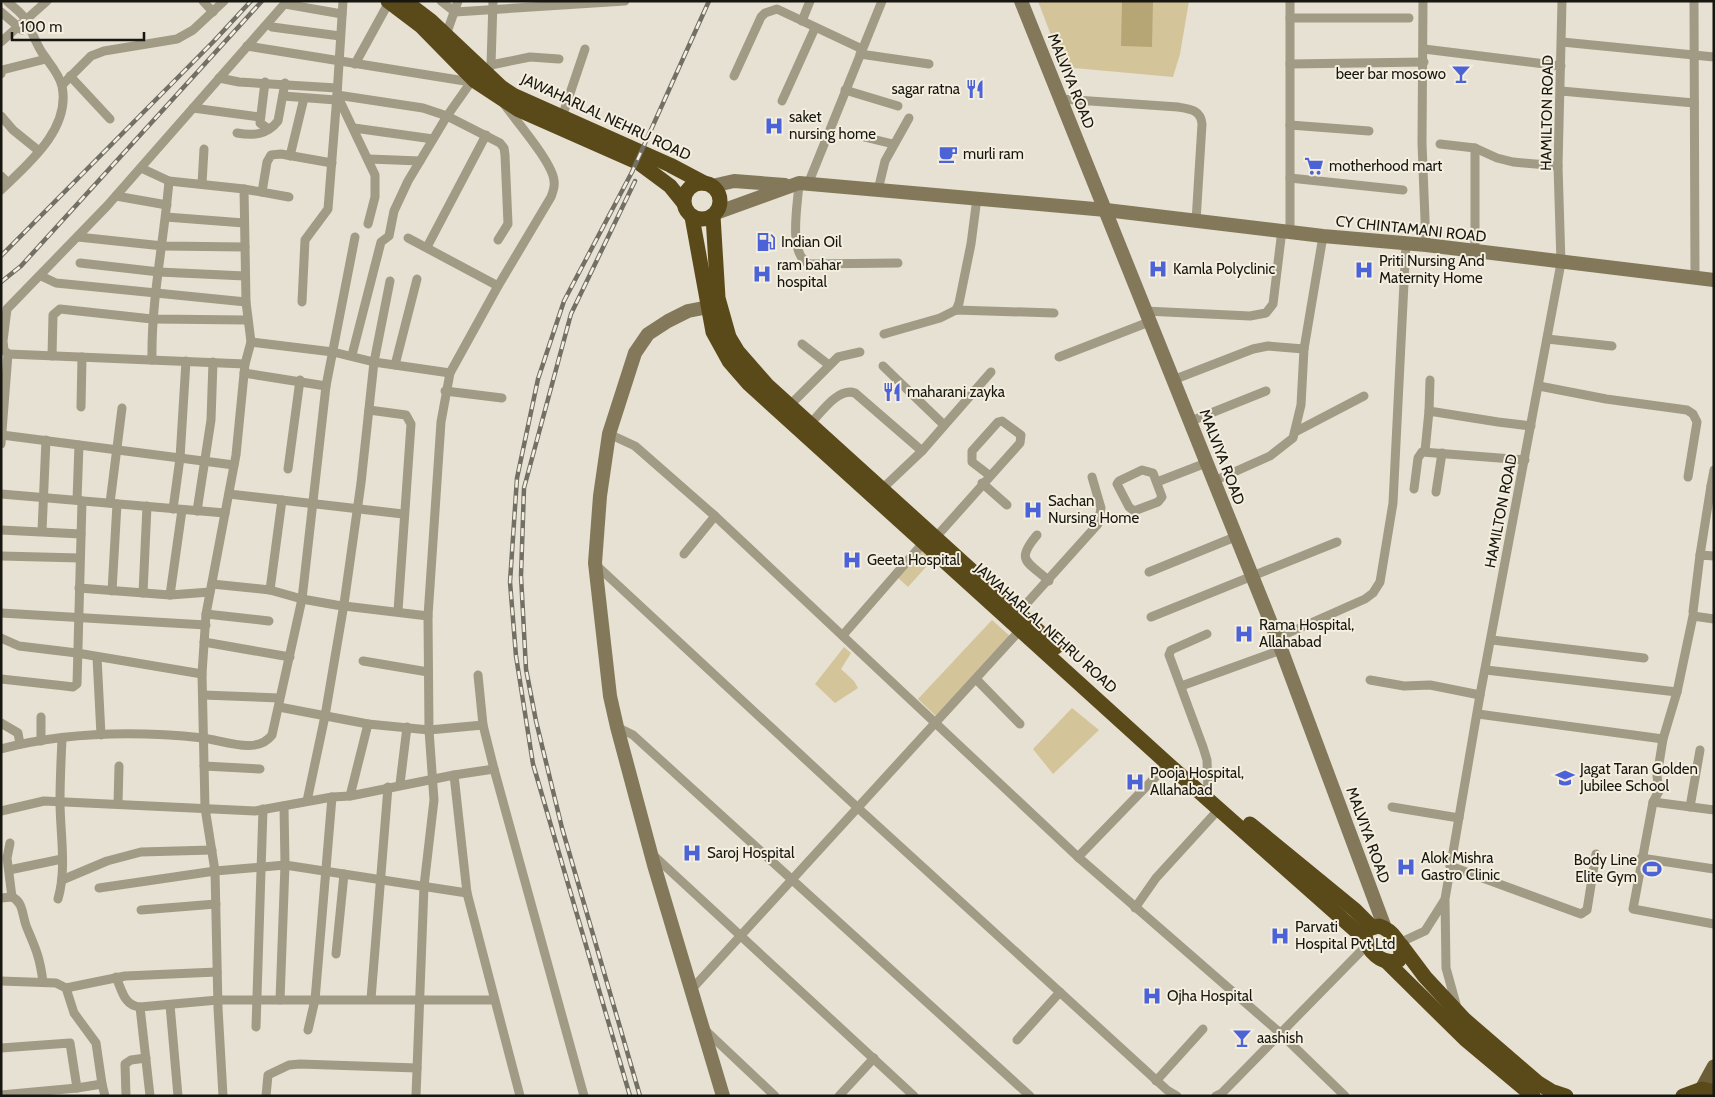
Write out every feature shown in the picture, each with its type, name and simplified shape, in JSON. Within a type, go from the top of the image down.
[{"type":"highway","name":"JAWAHARLAL NEHRU ROAD","points":[[405,1],[446,36],[498,96],[519,110],[639,163],[670,186],[692,217],[713,306],[718,342],[742,378],[771,406],[1018,613],[1208,790],[1355,910],[1372,935],[1378,958],[1386,962],[1465,1039],[1533,1096]]},
{"type":"highway","name":"JAWAHARLAL NEHRU ROAD","points":[[388,2],[421,26],[481,76],[513,95],[670,165],[708,185],[720,196],[720,205],[714,215],[713,306],[738,352],[810,424],[883,488],[930,540],[1021,629],[1219,810],[1372,935],[1400,944],[1425,977],[1465,1020],[1538,1083],[1551,1091],[1566,1096]]},
{"type":"highway","name":"JAWAHARLAL NEHRU ROAD","points":[[683,202],[685,193],[691,186],[708,185]]},
{"type":"highway","points":[[692,217],[700,220],[714,215]]},
{"type":"highway","points":[[1386,962],[1399,960],[1401,955],[1400,944]]},
{"type":"highway","points":[[1683,1096],[1708,1090]]},
{"type":"main road","points":[[1708,1090],[1714,1067]]},
{"type":"street","points":[[1,190],[39,152],[54,131],[61,114],[64,99],[62,85],[31,34],[25,19],[7,1]]},
{"type":"street","points":[[1,42],[47,1]]},
{"type":"street","points":[[203,1],[213,12]]},
{"type":"street","points":[[62,85],[85,60],[104,51],[177,39],[193,30],[224,1]]},
{"type":"street","points":[[302,302],[303,246],[308,234],[328,209],[343,1]]},
{"type":"street","points":[[441,1],[455,12],[493,6],[625,1]]},
{"type":"street","points":[[446,36],[458,1]]},
{"type":"street","points":[[802,22],[810,1]]},
{"type":"street","points":[[882,1],[845,90],[799,184],[796,246],[799,256],[804,262],[810,264],[898,262]]},
{"type":"street","name":"MALVIYA ROAD","points":[[1021,1],[1279,644],[1372,935]]},
{"type":"street","points":[[1059,357],[1147,317],[1250,316],[1266,313],[1272,304],[1286,231],[1290,178],[1290,1]]},
{"type":"street","points":[[1423,1],[1422,143],[1426,245]]},
{"type":"street","name":"HAMILTON ROAD","points":[[1465,1020],[1452,997],[1446,968],[1445,898],[1480,695],[1492,640],[1562,263],[1558,166],[1562,1]]},
{"type":"street","points":[[1694,1],[1695,278]]},
{"type":"street","points":[[355,64],[388,2]]},
{"type":"street","points":[[326,386],[213,362],[8,354],[4,350],[4,341],[7,309],[41,276],[116,196],[286,3],[342,14]]},
{"type":"street","points":[[352,355],[381,242],[389,236],[397,205],[433,139],[447,116],[481,76],[493,6]]},
{"type":"street","points":[[734,76],[761,17],[765,13],[777,9],[861,51],[929,64]]},
{"type":"street","points":[[1,12],[15,30]]},
{"type":"street","points":[[1290,18],[1409,18]]},
{"type":"street","points":[[272,27],[340,36]]},
{"type":"street","points":[[782,101],[815,28]]},
{"type":"street","points":[[1,30],[15,30],[31,34]]},
{"type":"street","points":[[1562,42],[1714,58]]},
{"type":"street","points":[[247,46],[355,64],[481,76],[530,57],[559,59]]},
{"type":"street","points":[[562,117],[585,49]]},
{"type":"street","points":[[1424,49],[1561,66]]},
{"type":"street","points":[[2,72],[46,59]]},
{"type":"street","points":[[1290,64],[1424,62]]},
{"type":"street","points":[[70,76],[110,119]]},
{"type":"street","points":[[219,78],[239,82],[286,84],[423,108],[447,116],[500,143],[504,148],[505,155],[508,224],[498,240]]},
{"type":"street","points":[[265,82],[260,117],[261,125],[267,128]]},
{"type":"street","points":[[237,134],[257,136],[278,121],[286,84]]},
{"type":"street","points":[[845,90],[898,106]]},
{"type":"street","points":[[1561,91],[1694,103]]},
{"type":"street","points":[[283,96],[304,98],[337,94]]},
{"type":"street","points":[[337,94],[369,159],[375,176],[375,197],[368,224]]},
{"type":"street","points":[[416,1096],[424,886],[434,800],[434,778],[429,730],[428,616],[441,422],[445,391],[450,373],[498,286],[551,197],[554,180],[549,165],[498,96]]},
{"type":"street","points":[[290,156],[304,98]]},
{"type":"street","points":[[1061,99],[1178,107],[1195,110],[1199,114],[1202,124],[1196,220]]},
{"type":"street","points":[[194,108],[260,117]]},
{"type":"street","points":[[1,116],[13,130],[39,152]]},
{"type":"street","points":[[878,190],[885,161],[908,118]]},
{"type":"street","points":[[1290,125],[1369,131]]},
{"type":"street","points":[[354,128],[433,139]]},
{"type":"street","points":[[427,246],[486,135]]},
{"type":"street","points":[[856,135],[893,144]]},
{"type":"street","points":[[1440,144],[1475,148],[1497,158],[1514,162],[1558,166]]},
{"type":"street","points":[[1475,148],[1475,251]]},
{"type":"street","points":[[202,184],[204,149]]},
{"type":"street","points":[[262,192],[268,158],[274,154],[332,163]]},
{"type":"street","points":[[369,159],[420,161]]},
{"type":"street","points":[[141,168],[169,181],[244,189],[289,197]]},
{"type":"street","points":[[1,176],[8,183]]},
{"type":"street","points":[[1290,178],[1403,190]]},
{"type":"street","points":[[152,360],[152,320],[169,181]]},
{"type":"street","name":"CY CHINTAMANI ROAD","points":[[708,185],[734,181],[799,184],[1106,210],[1323,236],[1426,245],[1714,280]]},
{"type":"street","points":[[714,215],[799,184]]},
{"type":"street","points":[[223,1096],[217,972],[216,871],[205,808],[202,674],[206,614],[234,465],[244,368],[250,342],[246,320],[244,189]]},
{"type":"street","points":[[116,196],[167,205]]},
{"type":"street","points":[[956,310],[960,303],[971,244],[976,198]]},
{"type":"street","points":[[166,217],[244,222]]},
{"type":"street","points":[[78,236],[162,246],[245,247]]},
{"type":"street","points":[[1214,482],[1270,456],[1293,438],[1301,405],[1304,349],[1323,236]]},
{"type":"street","points":[[1,749],[41,741],[121,733],[203,738],[253,746],[261,745],[272,735],[302,599],[326,386],[354,237]]},
{"type":"street","points":[[408,238],[427,246],[498,286]]},
{"type":"street","points":[[1184,685],[1279,644],[1364,599],[1373,593],[1380,582],[1393,504],[1406,243]]},
{"type":"street","points":[[80,263],[158,272],[245,276]]},
{"type":"street","points":[[41,276],[56,283],[246,302]]},
{"type":"street","points":[[396,365],[417,279]]},
{"type":"street","points":[[307,802],[325,716],[344,604],[374,362],[390,281]]},
{"type":"street","points":[[713,306],[688,312],[648,334],[635,353],[609,434],[600,496],[595,563],[610,696],[617,727],[723,1096]]},
{"type":"street","points":[[52,356],[53,315],[60,309],[152,320],[246,320]]},
{"type":"street","points":[[884,334],[940,318],[956,310],[1054,313]]},
{"type":"street","points":[[1547,339],[1612,346]]},
{"type":"street","points":[[250,342],[333,352],[352,355],[374,362],[450,373]]},
{"type":"street","points":[[802,344],[829,365]]},
{"type":"street","points":[[1173,380],[1253,349],[1268,346],[1304,349]]},
{"type":"street","points":[[790,405],[838,357],[860,352]]},
{"type":"street","points":[[8,354],[2,439],[46,440],[234,465]]},
{"type":"street","points":[[81,407],[82,357]]},
{"type":"street","points":[[170,595],[186,361]]},
{"type":"street","points":[[197,511],[211,420],[213,362]]},
{"type":"street","points":[[883,366],[944,425]]},
{"type":"street","points":[[883,488],[922,451],[991,372]]},
{"type":"street","points":[[288,469],[300,380]]},
{"type":"street","points":[[1425,452],[1430,380]]},
{"type":"street","points":[[1538,386],[1606,399],[1687,410],[1693,414],[1697,422],[1688,477]]},
{"type":"street","points":[[445,391],[502,398]]},
{"type":"street","points":[[810,424],[839,395],[849,391],[855,392],[922,451]]},
{"type":"street","points":[[1191,421],[1266,391]]},
{"type":"street","points":[[1295,432],[1364,396]]},
{"type":"street","points":[[112,591],[115,449],[122,408]]},
{"type":"street","points":[[369,410],[406,415],[411,424],[403,514],[398,611]]},
{"type":"street","points":[[1429,411],[1531,426]]},
{"type":"street","points":[[843,635],[982,483],[989,476],[1020,442],[1021,435],[1005,422],[998,422],[972,451],[972,462],[989,476]]},
{"type":"street","points":[[609,434],[624,439],[635,446],[715,516],[1078,857],[1279,1032],[1345,1096]]},
{"type":"street","points":[[42,531],[46,440]]},
{"type":"street","points":[[1,679],[73,686],[78,682],[77,653],[81,534],[79,445]]},
{"type":"street","points":[[1414,489],[1419,454],[1425,452],[1525,460]]},
{"type":"street","points":[[1436,492],[1442,453]]},
{"type":"street","points":[[1157,482],[1206,463]]},
{"type":"street","points":[[1142,470],[1152,472],[1157,482],[1161,492],[1160,500],[1135,511],[1129,507],[1118,490],[1119,481],[1142,470]]},
{"type":"street","points":[[1693,612],[1714,470]]},
{"type":"street","points":[[1018,613],[1049,581],[1098,524],[1101,517],[1101,508],[1092,477]]},
{"type":"street","points":[[982,483],[1006,505]]},
{"type":"street","points":[[1,494],[225,514]]},
{"type":"street","points":[[229,494],[403,514]]},
{"type":"street","points":[[270,590],[282,500]]},
{"type":"street","points":[[143,593],[147,506]]},
{"type":"street","points":[[684,554],[715,516]]},
{"type":"street","points":[[1,530],[81,534]]},
{"type":"street","points":[[1036,535],[1024,549],[1024,554],[1028,562],[1049,581]]},
{"type":"street","points":[[1149,572],[1235,537]]},
{"type":"street","points":[[1151,616],[1337,542]]},
{"type":"street","points":[[1700,555],[1714,556]]},
{"type":"street","points":[[1,556],[80,558]]},
{"type":"street","points":[[595,563],[1168,1093],[1177,1096]]},
{"type":"street","points":[[79,588],[170,595],[211,588],[270,590],[302,599],[428,616]]},
{"type":"street","points":[[1,613],[79,616],[206,626]]},
{"type":"street","points":[[206,614],[269,621]]},
{"type":"street","points":[[1714,619],[1693,616],[1677,692],[1663,739],[1656,776],[1659,791],[1653,802],[1645,854],[1642,858],[1633,909],[1714,924]]},
{"type":"street","points":[[691,990],[1021,629]]},
{"type":"street","points":[[1207,634],[1176,647],[1171,650],[1169,655],[1207,760],[1208,790]]},
{"type":"street","points":[[1,638],[19,646],[97,656],[202,674]]},
{"type":"street","points":[[1492,640],[1644,658]]},
{"type":"street","points":[[204,642],[290,657]]},
{"type":"street","points":[[97,656],[101,735]]},
{"type":"street","points":[[363,662],[428,672]]},
{"type":"street","points":[[1486,670],[1677,692]]},
{"type":"street","points":[[478,675],[484,725],[494,769],[584,1096]]},
{"type":"street","points":[[976,679],[1020,724]]},
{"type":"street","points":[[1370,680],[1404,686],[1430,685],[1480,695]]},
{"type":"street","points":[[203,695],[279,702],[325,716],[368,724],[429,730],[484,725]]},
{"type":"street","points":[[1478,714],[1663,739]]},
{"type":"street","points":[[41,717],[41,741]]},
{"type":"street","points":[[1,722],[18,733],[20,744]]},
{"type":"street","points":[[350,796],[368,724]]},
{"type":"street","points":[[400,784],[407,727]]},
{"type":"street","points":[[617,727],[633,734],[1030,1096]]},
{"type":"street","points":[[58,899],[62,880],[60,801],[62,739]]},
{"type":"street","points":[[1690,808],[1700,750]]},
{"type":"street","points":[[1078,857],[1168,764]]},
{"type":"street","points":[[118,804],[119,766]]},
{"type":"street","points":[[204,766],[260,770]]},
{"type":"street","points":[[1,811],[44,801],[263,810],[332,797],[350,796],[454,774],[494,769]]},
{"type":"street","points":[[454,774],[466,893],[520,1096]]},
{"type":"street","points":[[371,999],[388,787]]},
{"type":"street","points":[[308,1030],[315,1000],[332,797]]},
{"type":"street","points":[[1653,802],[1714,810]]},
{"type":"street","points":[[280,1000],[285,865],[284,806]]},
{"type":"street","points":[[1392,806],[1459,818]]},
{"type":"street","points":[[256,1026],[263,810]]},
{"type":"street","points":[[1135,908],[1156,878],[1219,810]]},
{"type":"street","points":[[10,843],[6,858],[12,897],[20,905],[27,928],[39,955],[43,982]]},
{"type":"street","points":[[62,880],[106,861],[142,852],[212,850]]},
{"type":"street","points":[[652,854],[914,1096]]},
{"type":"street","points":[[1450,866],[1581,914],[1587,910],[1596,854]]},
{"type":"street","points":[[1642,858],[1714,869]]},
{"type":"street","points":[[8,870],[62,859]]},
{"type":"street","points":[[99,888],[216,871],[285,865],[466,893]]},
{"type":"street","points":[[336,954],[344,874]]},
{"type":"street","points":[[1,898],[12,897]]},
{"type":"street","points":[[1400,944],[1425,931],[1445,898]]},
{"type":"street","points":[[141,910],[216,904]]},
{"type":"street","points":[[1220,1095],[1372,935]]},
{"type":"street","points":[[1,980],[56,983],[66,988],[116,977],[217,972]]},
{"type":"street","points":[[116,977],[126,1000],[133,1007],[218,1000],[494,1000]]},
{"type":"street","points":[[66,988],[74,1013],[96,1043],[105,1096]]},
{"type":"street","points":[[1017,1040],[1060,992]]},
{"type":"street","points":[[170,1005],[178,1096]]},
{"type":"street","points":[[140,1007],[150,1096]]},
{"type":"street","points":[[702,1027],[774,1096]]},
{"type":"street","points":[[1156,1081],[1202,1029]]},
{"type":"street","points":[[1,1048],[70,1043],[77,1088]]},
{"type":"street","points":[[126,1096],[125,1064],[132,1060],[146,1058]]},
{"type":"street","points":[[840,1096],[874,1058]]},
{"type":"street","points":[[266,1096],[268,1075],[288,1065],[417,1068]]},
{"type":"street","points":[[1,1096],[102,1084]]},
{"type":"shaded area","points":[[1038,1],[1189,1],[1180,54],[1173,77],[1063,67]]},
{"type":"shaded area","points":[[1122,1],[1153,1],[1152,47],[1121,46]]},
{"type":"shaded area","points":[[923,547],[934,558],[908,587],[896,576]]},
{"type":"shaded area","points":[[992,620],[1012,638],[938,718],[918,699]]},
{"type":"shaded area","points":[[844,647],[851,653],[841,669],[854,681],[858,688],[835,703],[815,684]]},
{"type":"shaded area","points":[[1072,708],[1099,730],[1053,774],[1033,749]]},
{"type":"railway","points":[[1,256],[214,41],[251,1]]},
{"type":"railway","points":[[1,282],[21,266],[262,1]]},
{"type":"railway","points":[[630,1096],[533,764],[516,656],[510,582],[517,478],[538,379],[564,301],[632,172],[709,1]]},
{"type":"railway","points":[[635,181],[571,314],[524,488],[521,576],[526,669],[536,721],[562,828],[640,1096]]},
{"type":"place","name":"beer bar mosowo","points":[[1461,74]]},
{"type":"place","name":"sagar ratna","points":[[975,89]]},
{"type":"place","name":"saket nursing home","points":[[774,126]]},
{"type":"place","name":"murli ram","points":[[948,154]]},
{"type":"place","name":"motherhood mart","points":[[1314,166]]},
{"type":"place","name":"Indian Oil","points":[[766,242]]},
{"type":"place","name":"Kamla Polyclinic","points":[[1158,269]]},
{"type":"place","name":"Priti Nursing And Maternity Home","points":[[1364,270]]},
{"type":"place","name":"ram bahar hospital","points":[[762,274]]},
{"type":"place","name":"maharani zayka","points":[[892,392]]},
{"type":"place","name":"Sachan Nursing Home","points":[[1033,510]]},
{"type":"place","name":"Geeta Hospital","points":[[852,560]]},
{"type":"place","name":"Rama Hospital, Allahabad","points":[[1244,634]]},
{"type":"place","name":"Jagat Taran Golden Jubilee School","points":[[1565,778]]},
{"type":"place","name":"Pooja Hospital, Allahabad","points":[[1135,782]]},
{"type":"place","name":"Saroj Hospital","points":[[692,853]]},
{"type":"place","name":"Alok Mishra Gastro Clinic","points":[[1406,867]]},
{"type":"place","name":"Body Line Elite Gym","points":[[1652,869]]},
{"type":"place","name":"Parvati Hospital Pvt Ltd","points":[[1280,936]]},
{"type":"place","name":"Ojha Hospital","points":[[1152,996]]},
{"type":"place","name":"aashish","points":[[1242,1038]]}]
